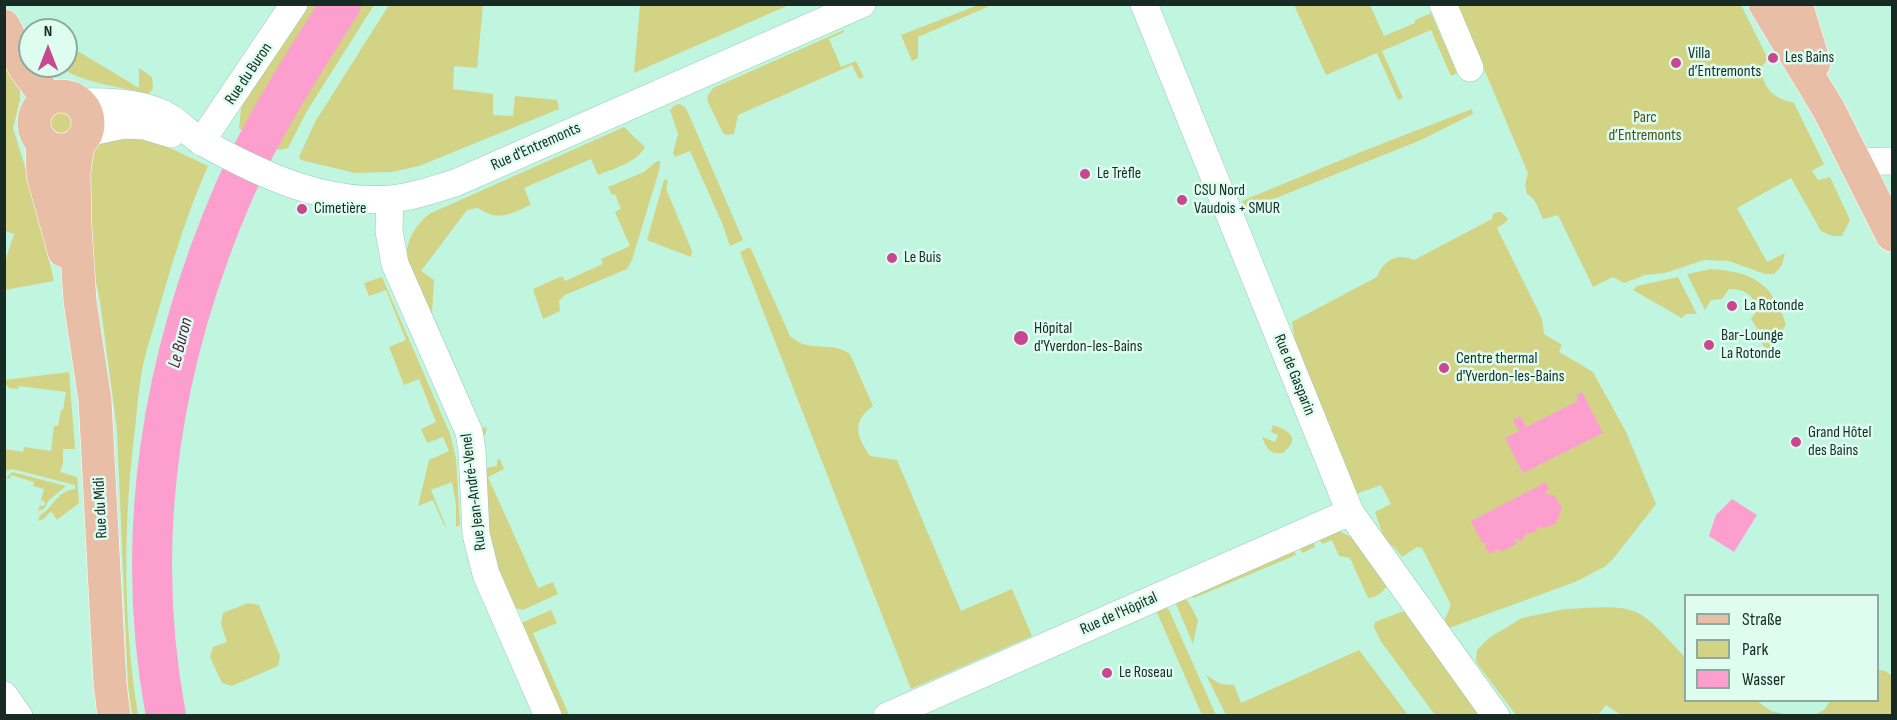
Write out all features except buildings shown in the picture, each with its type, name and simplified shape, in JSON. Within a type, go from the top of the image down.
[{"type":"main road","points":[[1765,4],[1829,111],[1893,235]]},
{"type":"main road","points":[[1796,4],[1829,111]]},
{"type":"main road","points":[[4,26],[24,67],[63,100],[87,116],[82,138],[72,147],[60,150],[42,142],[37,135],[34,119],[36,111],[63,100]]},
{"type":"main road","name":"Rue du Midi","points":[[82,138],[74,172],[75,224],[80,301],[95,400],[110,683],[114,716]]},
{"type":"main road","name":"Rue du Midi","points":[[42,142],[43,175],[52,214],[80,301]]},
{"type":"street","name":"Rue du Buron","points":[[213,148],[294,4]]},
{"type":"street","name":"Rue d'Entremonts","points":[[82,138],[124,125],[145,126],[213,148],[273,177],[329,195],[390,199],[455,183],[862,4]]},
{"type":"street","name":"Rue de Gasparin","points":[[1144,4],[1350,512],[1496,716]]},
{"type":"street","points":[[1443,4],[1470,68]]},
{"type":"street","name":"Rue d'Entremonts","points":[[63,100],[121,102],[152,111],[169,117],[213,148]]},
{"type":"street","points":[[1854,162],[1893,161]]},
{"type":"street","name":"Rue Jean-André-Venel","points":[[390,199],[389,231],[394,264],[469,432],[476,534],[486,574],[548,716]]},
{"type":"street","name":"Rue de l'Hôpital","points":[[887,716],[1350,512]]},
{"type":"street","points":[[4,695],[20,716]]},
{"type":"green space","points":[[355,4],[374,5],[307,111],[288,148],[279,150],[269,144]]},
{"type":"green space","points":[[640,4],[789,5],[634,73]]},
{"type":"green space","points":[[302,5],[333,5],[273,100],[253,137],[239,128],[242,100]]},
{"type":"green space","points":[[389,5],[483,5],[477,68],[454,66],[453,89],[493,94],[493,115],[513,116],[515,96],[557,100],[559,109],[419,166],[392,172],[355,173],[301,160],[299,157],[315,122]]},
{"type":"green space","points":[[978,5],[992,5],[918,37],[918,58],[912,61],[901,35]]},
{"type":"green space","points":[[1294,5],[1370,5],[1384,36],[1415,23],[1415,20],[1431,13],[1457,73],[1451,76],[1431,30],[1382,51],[1403,98],[1398,100],[1377,53],[1326,75]]},
{"type":"green space","name":"Parc d’Entremonts","points":[[1457,5],[1741,5],[1768,59],[1760,69],[1765,83],[1775,95],[1794,103],[1824,164],[1812,171],[1818,180],[1830,177],[1850,220],[1842,236],[1832,236],[1821,231],[1791,178],[1737,208],[1767,262],[1785,253],[1782,265],[1774,274],[1765,274],[1729,261],[1704,260],[1665,273],[1645,275],[1624,283],[1613,277],[1593,287],[1558,215],[1543,219],[1535,202],[1527,194],[1525,185],[1528,173]]},
{"type":"green space","points":[[844,30],[829,39],[841,67],[856,61],[864,77],[859,79],[852,65],[738,115],[734,134],[723,133],[708,102],[707,97],[713,88]]},
{"type":"green space","points":[[78,51],[139,88],[139,68],[152,77],[153,88],[149,94],[78,77]]},
{"type":"green space","points":[[4,54],[20,85],[20,100],[13,128],[31,186],[54,281],[5,290],[5,261],[14,234],[5,231]]},
{"type":"green space","points":[[680,104],[686,108],[743,240],[730,246],[690,151],[675,157],[673,153],[678,134],[670,110]]},
{"type":"green space","points":[[1472,109],[1473,114],[1421,140],[1246,210],[1242,201],[1358,153]]},
{"type":"green space","points":[[61,110],[66,111],[72,117],[72,127],[66,133],[61,134],[56,133],[50,127],[49,122],[50,117],[56,111]]},
{"type":"green space","points":[[624,127],[645,147],[636,157],[598,175],[591,159],[524,188],[531,205],[510,214],[492,215],[478,208],[467,210],[421,271],[434,280],[432,313],[482,427],[487,428],[485,435],[481,434],[406,258],[410,239],[416,228],[429,214]]},
{"type":"green space","points":[[113,136],[151,139],[208,166],[174,257],[146,352],[139,389],[128,501],[126,572],[133,680],[138,715],[132,715],[128,686],[117,430],[100,301],[80,207],[92,149],[99,142]]},
{"type":"green space","points":[[660,161],[660,167],[632,260],[627,269],[565,295],[559,301],[560,311],[543,319],[533,289],[562,276],[565,281],[603,264],[601,259],[630,246],[615,212],[621,209],[615,194],[612,195],[608,187],[644,172]]},
{"type":"green space","points":[[666,179],[668,181],[666,189],[692,251],[691,257],[647,240]]},
{"type":"green space","points":[[1501,212],[1508,219],[1497,228],[1542,319],[1544,334],[1562,345],[1559,352],[1593,372],[1626,432],[1656,504],[1613,559],[1604,567],[1575,582],[1449,628],[1444,621],[1451,605],[1422,548],[1417,547],[1402,557],[1385,541],[1375,512],[1391,504],[1381,485],[1356,494],[1296,347],[1292,322],[1377,277],[1383,266],[1392,259],[1402,257],[1414,260],[1492,219],[1493,214]]},
{"type":"green space","points":[[750,247],[790,336],[805,344],[835,348],[850,354],[873,406],[861,418],[859,436],[870,456],[897,460],[961,611],[1012,589],[1032,636],[911,689],[740,252]]},
{"type":"green space","points":[[1711,269],[1749,277],[1767,289],[1774,299],[1786,324],[1770,355],[1765,352],[1761,342],[1751,337],[1757,328],[1751,319],[1759,308],[1747,293],[1729,289],[1722,299],[1711,300],[1705,310],[1687,274]]},
{"type":"green space","points":[[382,277],[450,434],[456,458],[460,525],[456,527],[456,504],[452,482],[431,490],[447,529],[433,500],[418,506],[429,460],[449,451],[443,437],[427,443],[421,429],[436,422],[419,379],[404,385],[389,347],[406,340],[386,290],[369,296],[364,283]]},
{"type":"green space","points":[[1678,277],[1697,314],[1686,314],[1682,318],[1633,290],[1637,286]]},
{"type":"green space","points":[[69,372],[75,449],[63,449],[63,464],[60,472],[77,477],[79,503],[57,520],[51,511],[44,519],[38,521],[40,515],[59,496],[75,489],[75,485],[12,469],[5,471],[5,449],[23,452],[24,447],[51,451],[54,426],[58,426],[66,392],[19,386],[18,389],[9,388],[7,385],[5,387],[5,380]]},
{"type":"green space","points":[[1273,425],[1291,436],[1291,443],[1283,453],[1269,450],[1262,437],[1275,442],[1278,435],[1271,432]]},
{"type":"green space","points":[[500,459],[504,469],[488,477],[538,588],[553,582],[558,594],[523,610],[511,607],[490,550],[484,468],[497,466],[497,460]]},
{"type":"green space","points":[[12,472],[66,486],[49,500],[44,509],[38,511],[40,505],[44,506],[45,502],[41,500],[44,489],[33,486],[34,482],[11,475],[10,479],[6,478]]},
{"type":"green space","points":[[1337,530],[1355,539],[1389,582],[1378,595],[1368,598],[1350,558],[1339,556],[1332,540],[1322,544],[1320,540],[1314,543],[1315,547],[1302,553],[1298,544]]},
{"type":"green space","points":[[1293,547],[1296,555],[1194,598],[1185,594]]},
{"type":"green space","points":[[1180,596],[1188,601],[1198,620],[1193,644],[1174,599]]},
{"type":"green space","points":[[248,603],[259,605],[280,656],[278,666],[232,686],[222,683],[210,657],[213,647],[227,642],[221,624],[223,613]]},
{"type":"green space","points":[[1165,607],[1169,610],[1216,715],[1202,715],[1155,608]]},
{"type":"green space","points":[[1603,607],[1632,611],[1640,614],[1658,628],[1684,656],[1684,702],[1758,702],[1771,711],[1790,715],[1621,715],[1606,705],[1598,715],[1516,715],[1476,662],[1477,650],[1489,638],[1522,618],[1565,609]]},
{"type":"green space","points":[[551,610],[557,623],[533,633],[569,715],[559,715],[519,624]]},
{"type":"green space","points":[[1405,612],[1488,715],[1435,715],[1380,640],[1374,627],[1375,622]]},
{"type":"green space","points":[[1359,650],[1408,715],[1226,715],[1206,675],[1220,684],[1234,685],[1241,703]]},
{"type":"green space","points":[[1879,670],[1892,676],[1892,715],[1814,715],[1824,710],[1829,702],[1879,702]]},
{"type":"water","points":[[1582,392],[1603,433],[1523,473],[1505,438],[1519,431],[1513,420],[1520,416],[1526,427],[1578,401],[1576,395]]},
{"type":"water","points":[[1546,482],[1549,489],[1545,492],[1546,494],[1554,495],[1562,508],[1556,524],[1544,528],[1538,527],[1534,533],[1526,533],[1522,541],[1514,539],[1517,544],[1501,552],[1499,549],[1490,554],[1471,521]]},
{"type":"water","points":[[1732,499],[1757,515],[1734,552],[1709,536],[1716,515]]},
{"type":"waterway","name":"Le Buron","points":[[166,716],[156,648],[152,581],[154,514],[160,447],[172,381],[189,316],[210,252],[235,189],[271,118],[341,4]]},
{"type":"place","name":"Les Bains","points":[[1773,58]]},
{"type":"place","name":"Villa d’Entremonts","points":[[1676,63]]},
{"type":"place","name":"Le Trèfle","points":[[1085,174]]},
{"type":"place","name":"CSU Nord Vaudois + SMUR","points":[[1182,200]]},
{"type":"place","name":"Cimetière","points":[[302,209]]},
{"type":"place","name":"Le Buis","points":[[892,258]]},
{"type":"place","name":"La Rotonde","points":[[1732,306]]},
{"type":"place","name":"Hôpital d'Yverdon-les-Bains","points":[[1021,338]]},
{"type":"place","name":"Bar-Lounge La Rotonde","points":[[1709,345]]},
{"type":"place","name":"Centre thermal d'Yverdon-les-Bains","points":[[1444,368]]},
{"type":"place","name":"Grand Hôtel des Bains","points":[[1796,442]]},
{"type":"place","name":"Le Roseau","points":[[1107,673]]}]
